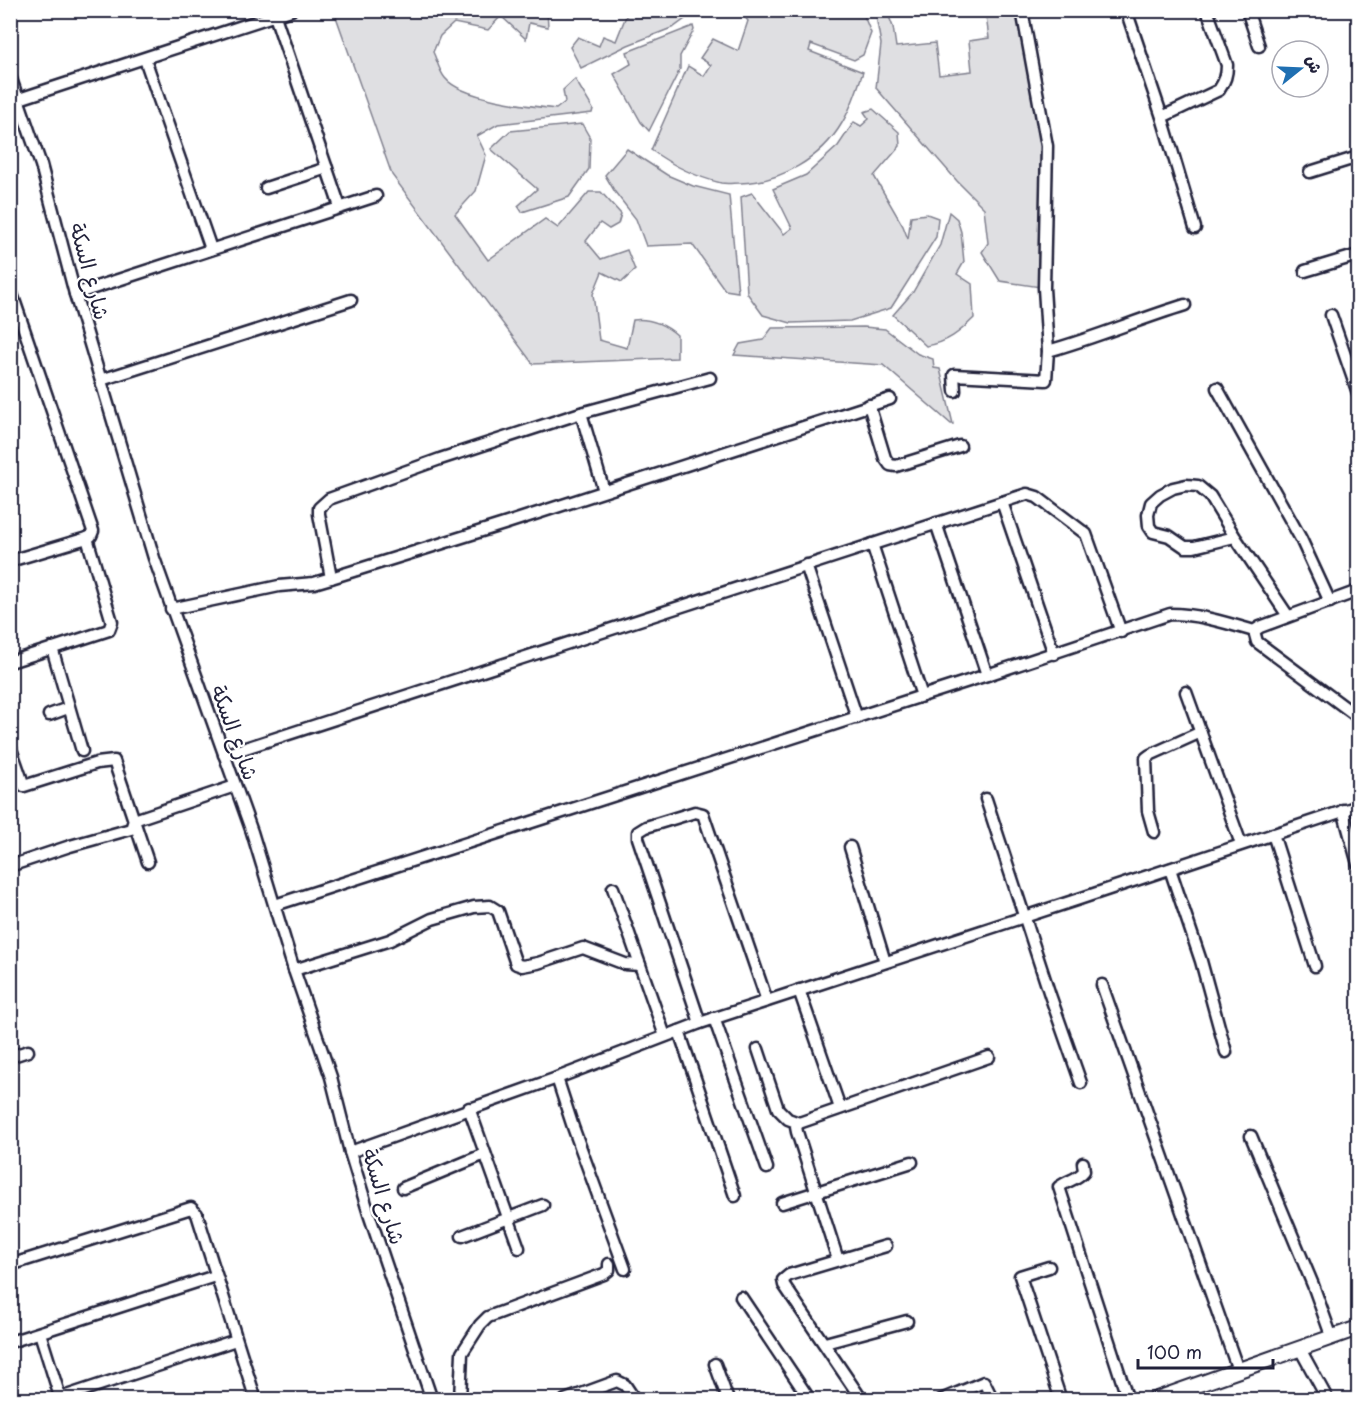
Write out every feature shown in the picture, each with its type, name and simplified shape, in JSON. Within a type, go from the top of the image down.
[{"type":"main road","points":[[1154,1400],[1359,1328]]},
{"type":"street","points":[[15,101],[291,10]]},
{"type":"street","points":[[1126,10],[1162,117],[1195,228]]},
{"type":"street","points":[[1162,117],[1219,90],[1224,83],[1227,65],[1207,10]]},
{"type":"street","points":[[1247,10],[1259,46]]},
{"type":"street","points":[[955,391],[954,375],[1046,380],[1048,351],[1044,288],[1047,146],[1023,11]]},
{"type":"street","points":[[275,16],[340,207]]},
{"type":"street","points":[[145,59],[211,249]]},
{"type":"street","name":"شارع السكة","points":[[10,76],[15,101],[46,183],[75,294],[154,558],[224,755],[231,788],[275,905],[294,970],[331,1077],[369,1214],[432,1400]]},
{"type":"street","points":[[1310,172],[1359,157]]},
{"type":"street","points":[[266,188],[327,168]]},
{"type":"street","points":[[75,294],[376,196]]},
{"type":"street","points":[[1305,271],[1359,255]]},
{"type":"street","points":[[10,288],[93,531],[87,538],[10,561]]},
{"type":"street","points":[[101,380],[351,300]]},
{"type":"street","points":[[1048,351],[1092,339],[1185,305]]},
{"type":"street","points":[[1331,315],[1359,393]]},
{"type":"street","points":[[331,578],[319,514],[319,508],[323,503],[440,459],[581,413],[710,378]]},
{"type":"street","points":[[1217,388],[1301,539],[1330,602]]},
{"type":"street","points":[[171,609],[279,586],[331,578],[890,399]]},
{"type":"street","points":[[869,405],[885,458],[890,465],[896,466],[960,446]]},
{"type":"street","points":[[581,413],[604,491]]},
{"type":"street","points":[[1235,537],[1185,548],[1169,536],[1154,532],[1149,526],[1148,515],[1151,503],[1173,488],[1186,485],[1198,486],[1210,496],[1288,616]]},
{"type":"street","points":[[224,755],[1027,494],[1032,495],[1086,534],[1120,632]]},
{"type":"street","points":[[1002,502],[1054,654]]},
{"type":"street","points":[[936,523],[987,675]]},
{"type":"street","points":[[10,662],[109,630],[112,626],[101,580],[87,538]]},
{"type":"street","points":[[872,544],[922,696]]},
{"type":"street","points":[[806,565],[857,718]]},
{"type":"street","points":[[275,905],[1054,654],[1170,614],[1185,614],[1254,631],[1288,616],[1357,593]]},
{"type":"street","points":[[1254,631],[1257,642],[1359,717]]},
{"type":"street","points":[[52,648],[82,751]]},
{"type":"street","points":[[1186,692],[1241,844]]},
{"type":"street","points":[[49,715],[68,708]]},
{"type":"street","points":[[1154,832],[1148,811],[1146,758],[1201,732]]},
{"type":"street","points":[[10,746],[24,786],[97,763],[114,761],[148,862]]},
{"type":"street","points":[[134,820],[231,788]]},
{"type":"street","points":[[986,799],[1081,1083]]},
{"type":"street","points":[[350,1152],[557,1078],[714,1018],[1359,806]]},
{"type":"street","points":[[1343,810],[1359,864]]},
{"type":"street","points":[[700,1023],[638,837],[638,832],[641,830],[670,820],[695,812],[704,817],[767,1001]]},
{"type":"street","points":[[10,866],[131,829],[134,820]]},
{"type":"street","points":[[1273,834],[1315,966]]},
{"type":"street","points":[[850,847],[885,962]]},
{"type":"street","points":[[1170,869],[1201,961],[1226,1053]]},
{"type":"street","points":[[613,888],[665,1036]]},
{"type":"street","points":[[294,970],[390,940],[432,919],[474,907],[490,906],[498,910],[516,964],[522,966],[538,963],[583,948],[625,964],[640,965]]},
{"type":"street","points":[[1102,985],[1238,1370]]},
{"type":"street","points":[[799,990],[840,1108]]},
{"type":"street","points":[[714,1018],[767,1168]]},
{"type":"street","points":[[679,1031],[735,1196]]},
{"type":"street","points":[[758,1049],[778,1109],[788,1119],[799,1123],[989,1057]]},
{"type":"street","points":[[10,1057],[28,1051]]},
{"type":"street","points":[[557,1078],[625,1269]]},
{"type":"street","points":[[469,1108],[519,1248]]},
{"type":"street","points":[[799,1123],[796,1127],[797,1132],[838,1260]]},
{"type":"street","points":[[1251,1136],[1322,1307],[1332,1338]]},
{"type":"street","points":[[403,1188],[485,1154]]},
{"type":"street","points":[[782,1203],[912,1162]]},
{"type":"street","points":[[1083,1163],[1084,1171],[1079,1178],[1059,1187],[1128,1400]]},
{"type":"street","points":[[462,1236],[543,1205]]},
{"type":"street","points":[[10,1265],[190,1208],[197,1214],[254,1394],[251,1400]]},
{"type":"street","points":[[862,1400],[825,1342],[784,1285],[783,1280],[789,1275],[886,1246]]},
{"type":"street","points":[[460,1400],[462,1353],[486,1319],[533,1299],[604,1275],[609,1270],[609,1264]]},
{"type":"street","points":[[1049,1267],[1020,1276],[1061,1400]]},
{"type":"street","points":[[10,1342],[215,1276]]},
{"type":"street","points":[[741,1297],[810,1400]]},
{"type":"street","points":[[825,1342],[907,1321]]},
{"type":"street","points":[[40,1333],[61,1399],[236,1340]]},
{"type":"street","points":[[1300,1349],[1328,1400]]},
{"type":"street","points":[[715,1364],[728,1400]]},
{"type":"street","points":[[565,1400],[617,1381],[625,1384],[634,1400]]},
{"type":"street","points":[[941,1400],[984,1382],[993,1400]]},
{"type":"shaded area","points":[[334,11],[547,11],[548,27],[529,23],[526,39],[501,16],[488,30],[454,23],[440,36],[433,52],[441,72],[454,85],[466,91],[497,100],[556,109],[565,102],[563,90],[575,79],[593,109],[592,113],[498,124],[477,136],[486,155],[476,191],[455,214],[488,260],[545,219],[558,228],[589,192],[601,192],[621,214],[618,224],[609,229],[600,223],[586,241],[601,259],[627,250],[635,270],[622,282],[602,272],[593,294],[599,340],[627,348],[633,320],[651,321],[677,335],[677,358],[533,364],[392,175]]},
{"type":"shaded area","points":[[628,11],[688,11],[683,15],[685,19],[674,27],[628,45],[581,68],[570,47],[578,37],[599,46],[603,36],[616,41]]},
{"type":"shaded area","points":[[740,11],[862,11],[871,33],[863,55],[854,60],[811,44],[809,51],[863,72],[846,117],[823,147],[811,158],[784,173],[755,182],[723,183],[684,170],[651,150],[688,66],[704,76],[711,65],[700,58],[713,39],[738,51],[748,21]]},
{"type":"shaded area","points":[[875,11],[887,11],[893,27],[896,47],[935,43],[939,75],[972,71],[969,41],[989,38],[986,16],[1021,11],[1042,152],[1040,287],[1000,281],[982,252],[988,243],[984,208],[957,181],[876,88],[881,44]]},
{"type":"shaded area","points":[[693,26],[694,30],[680,56],[680,69],[649,131],[641,122],[614,74],[631,64],[627,52]]},
{"type":"shaded area","points":[[873,109],[899,132],[900,146],[874,176],[908,239],[911,216],[927,214],[938,218],[936,237],[891,308],[850,321],[791,323],[763,315],[747,293],[741,197],[752,193],[784,234],[792,228],[773,189],[806,175],[838,146],[854,122],[861,126],[869,119],[864,112]]},
{"type":"shaded area","points":[[582,124],[590,138],[589,169],[569,197],[522,212],[518,206],[537,189],[491,149],[510,131]]},
{"type":"shaded area","points":[[627,149],[667,175],[693,186],[729,195],[738,292],[725,290],[692,244],[646,246],[636,219],[605,175]]},
{"type":"shaded area","points":[[949,212],[957,219],[961,232],[964,262],[957,274],[972,284],[974,318],[953,336],[926,346],[893,315],[913,292],[940,245]]},
{"type":"shaded area","points":[[864,327],[885,329],[918,354],[933,359],[934,368],[940,369],[953,424],[883,365],[734,355],[740,344],[763,340],[772,328]]}]
